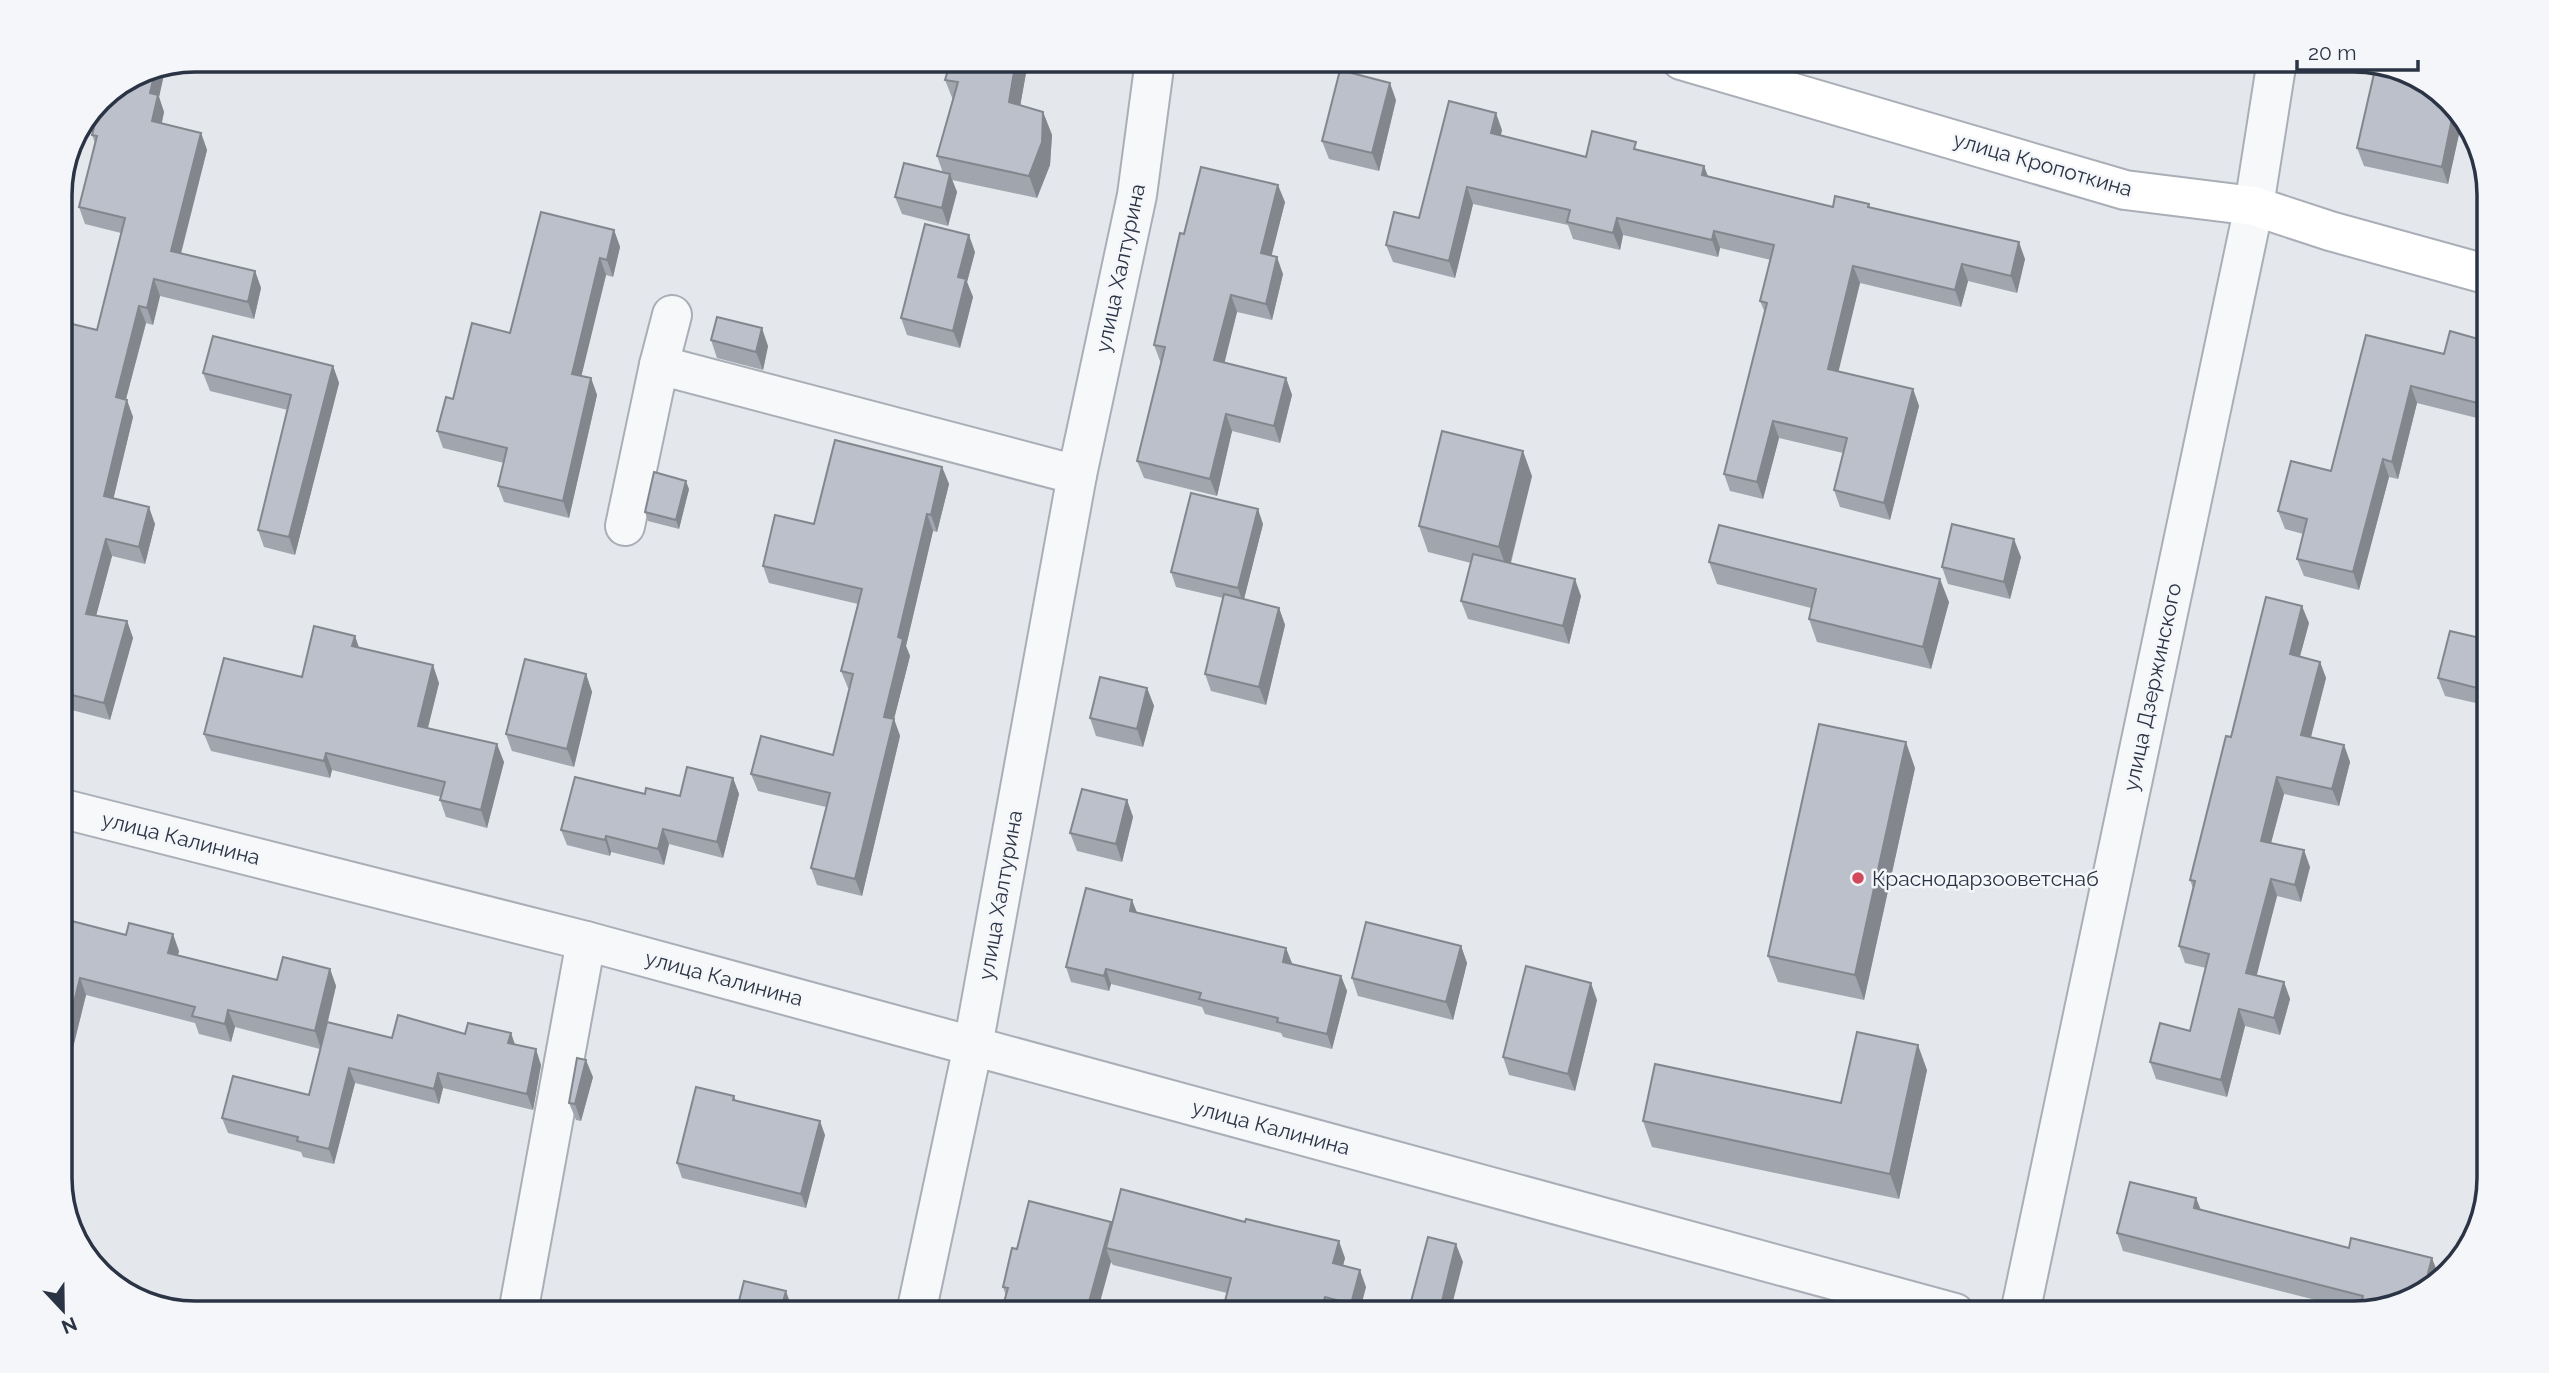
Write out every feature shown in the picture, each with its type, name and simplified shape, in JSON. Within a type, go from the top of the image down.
[{"type":"main road","name":"улица Кропоткина","points":[[1722,72],[2125,190],[2254,206],[2330,231],[2477,272]]},
{"type":"street","name":"улица Халтурина","points":[[919,1301],[973,1046],[1077,475],[1137,195],[1153,72]]},
{"type":"street","name":"улица Дзержинского","points":[[2023,1301],[2254,206],[2275,72]]},
{"type":"street","points":[[625,526],[659,365],[673,315]]},
{"type":"street","points":[[659,365],[1077,475]]},
{"type":"street","name":"улица Калинина","points":[[72,811],[586,941],[1907,1301]]},
{"type":"street","points":[[520,1301],[586,941]]},
{"type":"building","points":[[947,72],[1014,72],[1009,102],[1043,112],[1042,142],[1029,176],[937,156],[958,82],[945,80]]},
{"type":"building","points":[[1339,72],[1390,83],[1372,153],[1322,141]]},
{"type":"building","points":[[2374,74],[2394,78],[2423,92],[2452,120],[2442,167],[2357,148]]},
{"type":"building","points":[[153,79],[150,93],[158,95],[152,121],[201,133],[171,251],[255,271],[248,302],[154,279],[147,308],[139,306],[116,397],[127,400],[104,496],[149,507],[139,547],[106,539],[86,614],[127,621],[104,703],[72,695],[72,324],[97,330],[125,218],[79,207],[97,136],[92,135],[95,122],[114,102],[126,92]]},
{"type":"building","points":[[1449,101],[1496,113],[1491,133],[1586,157],[1592,131],[1636,142],[1634,149],[1704,166],[1702,175],[1833,207],[1835,196],[1869,204],[1868,207],[2019,242],[2011,276],[1962,264],[1955,290],[1853,266],[1828,369],[1913,389],[1884,503],[1834,490],[1847,438],[1773,421],[1757,482],[1724,474],[1767,303],[1760,301],[1774,245],[1714,231],[1712,240],[1617,218],[1613,233],[1567,222],[1570,210],[1467,187],[1449,261],[1386,245],[1394,212],[1419,218]]},
{"type":"building","points":[[904,163],[950,174],[942,208],[895,197]]},
{"type":"building","points":[[1201,167],[1278,185],[1261,253],[1277,257],[1266,304],[1231,295],[1214,360],[1286,378],[1274,426],[1226,414],[1210,479],[1137,461],[1165,347],[1154,345],[1180,233],[1184,234]]},
{"type":"building","points":[[541,212],[614,230],[607,260],[600,258],[572,374],[591,378],[563,501],[498,486],[507,448],[437,431],[446,397],[453,399],[472,323],[510,333]]},
{"type":"building","points":[[925,224],[969,235],[958,277],[966,279],[953,331],[901,318]]},
{"type":"building","points":[[717,317],[762,328],[756,352],[711,340]]},
{"type":"building","points":[[2450,331],[2477,339],[2477,403],[2411,386],[2392,462],[2383,459],[2353,572],[2297,559],[2307,519],[2278,511],[2291,461],[2331,471],[2366,335],[2444,354]]},
{"type":"building","points":[[213,336],[333,366],[289,537],[258,530],[291,395],[203,373]]},
{"type":"building","points":[[1442,431],[1523,451],[1499,547],[1419,526]]},
{"type":"building","points":[[835,440],[942,467],[931,515],[927,514],[898,637],[903,639],[884,717],[894,719],[855,879],[811,868],[830,793],[751,774],[761,736],[833,755],[853,674],[841,671],[862,589],[763,566],[775,515],[814,524]]},
{"type":"building","points":[[654,472],[686,481],[676,520],[645,512]]},
{"type":"building","points":[[1191,493],[1258,509],[1238,588],[1171,572]]},
{"type":"building","points":[[1952,524],[2014,539],[2004,582],[1942,567]]},
{"type":"building","points":[[1719,525],[1940,579],[1923,647],[1809,619],[1816,589],[1709,562]]},
{"type":"building","points":[[1473,554],[1575,579],[1563,626],[1461,601]]},
{"type":"building","points":[[1224,594],[1279,608],[1259,687],[1205,674]]},
{"type":"building","points":[[2266,597],[2302,606],[2290,654],[2320,662],[2301,735],[2344,745],[2332,789],[2277,777],[2261,841],[2304,850],[2295,885],[2271,879],[2246,973],[2284,982],[2274,1018],[2239,1009],[2221,1080],[2150,1062],[2160,1023],[2190,1031],[2209,954],[2179,946],[2195,881],[2190,880],[2226,736],[2231,737]]},
{"type":"building","points":[[314,626],[355,636],[352,646],[433,665],[418,726],[497,744],[481,810],[440,800],[445,782],[326,753],[324,761],[204,734],[224,658],[302,677]]},
{"type":"building","points":[[2450,631],[2477,637],[2477,688],[2438,678]]},
{"type":"building","points":[[525,659],[586,674],[567,749],[506,734]]},
{"type":"building","points":[[1100,677],[1147,688],[1137,729],[1090,718]]},
{"type":"building","points":[[1819,724],[1906,742],[1855,975],[1768,956]]},
{"type":"building","points":[[687,767],[733,778],[717,842],[663,829],[658,849],[606,836],[605,840],[561,830],[575,777],[645,794],[646,788],[680,796]]},
{"type":"building","points":[[1082,789],[1127,800],[1116,844],[1070,833]]},
{"type":"building","points":[[1086,888],[1132,900],[1130,911],[1286,948],[1283,962],[1341,976],[1327,1034],[1277,1022],[1278,1018],[1199,999],[1201,993],[1106,969],[1104,976],[1066,967]]},
{"type":"building","points":[[72,921],[126,935],[129,923],[173,934],[168,953],[277,980],[283,957],[330,969],[315,1031],[228,1010],[225,1024],[192,1016],[195,1007],[80,978],[72,1010]]},
{"type":"building","points":[[1366,922],[1461,946],[1446,1002],[1352,978]]},
{"type":"building","points":[[1526,966],[1591,983],[1568,1074],[1503,1057]]},
{"type":"building","points":[[398,1015],[465,1034],[468,1023],[511,1033],[508,1043],[536,1049],[527,1094],[438,1073],[434,1089],[349,1068],[329,1149],[297,1141],[298,1137],[222,1118],[233,1076],[309,1095],[327,1022],[392,1038]]},
{"type":"building","points":[[1857,1032],[1918,1045],[1890,1174],[1643,1121],[1655,1064],[1841,1103]]},
{"type":"building","points":[[577,1058],[586,1060],[575,1104],[569,1103]]},
{"type":"building","points":[[696,1087],[734,1096],[733,1100],[820,1121],[801,1194],[677,1163]]},
{"type":"building","points":[[2130,1182],[2196,1198],[2194,1208],[2349,1248],[2351,1238],[2432,1258],[2428,1273],[2431,1274],[2401,1292],[2362,1301],[2363,1296],[2117,1233]]},
{"type":"building","points":[[1121,1189],[1245,1222],[1246,1219],[1339,1241],[1333,1263],[1360,1270],[1352,1301],[1325,1297],[1324,1301],[1225,1301],[1231,1278],[1106,1248]]},
{"type":"building","points":[[1029,1201],[1111,1222],[1089,1301],[1004,1301],[1008,1288],[1003,1287],[1012,1248],[1017,1249]]},
{"type":"building","points":[[1428,1237],[1456,1244],[1442,1301],[1411,1301]]},
{"type":"building","points":[[744,1281],[786,1291],[783,1301],[739,1301]]},
{"type":"place","name":"Краснодарзооветснаб","points":[[1858,878]]}]
